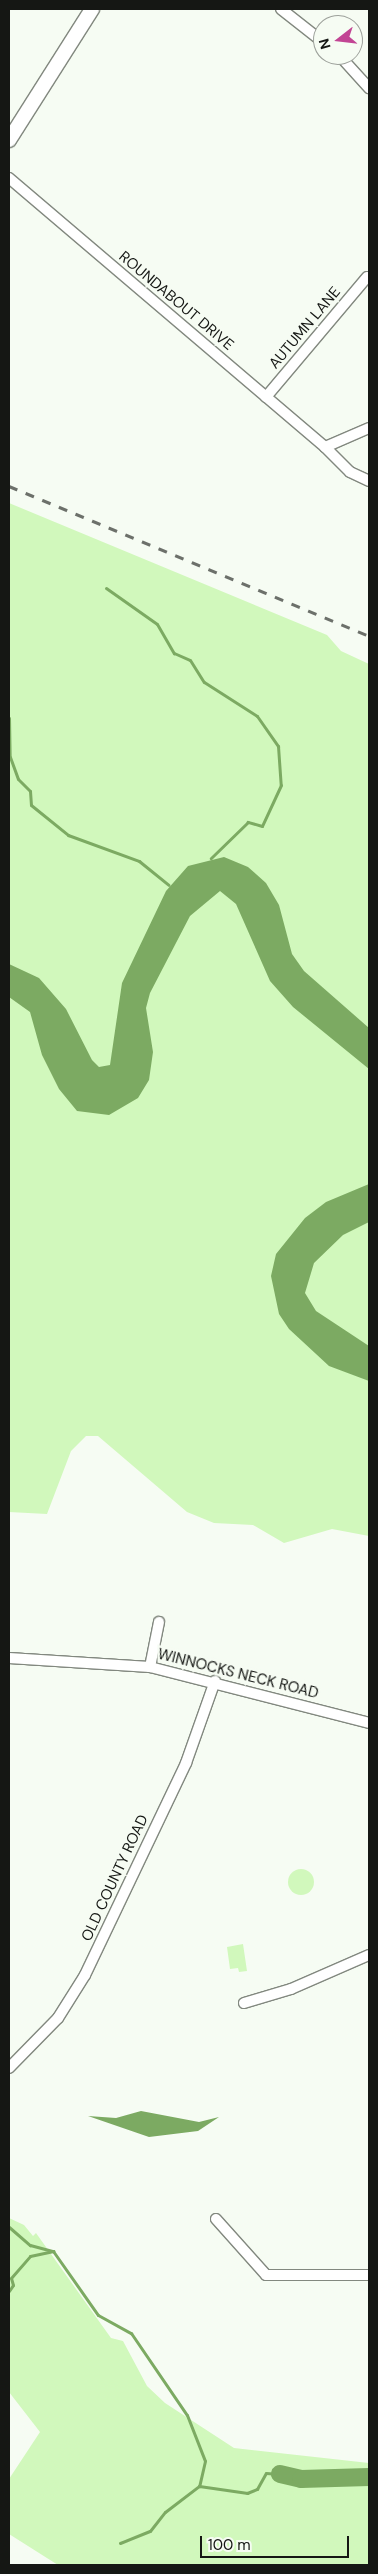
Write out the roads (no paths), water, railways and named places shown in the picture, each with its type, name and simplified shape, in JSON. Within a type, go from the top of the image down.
[{"type":"main road","points":[[9,140],[92,9]]},
{"type":"street","points":[[281,9],[313,34]]},
{"type":"street","points":[[348,65],[369,88]]},
{"type":"street","name":"ROUNDABOUT DRIVE","points":[[9,178],[325,447],[350,472],[369,481]]},
{"type":"street","name":"AUTUMN LANE","points":[[266,397],[367,277]]},
{"type":"street","points":[[325,447],[369,428]]},
{"type":"street","points":[[150,1667],[159,1622]]},
{"type":"street","name":"WINNOCKS NECK ROAD","points":[[9,1658],[150,1667],[215,1681],[369,1723]]},
{"type":"street","name":"OLD COUNTY ROAD","points":[[9,2068],[58,2018],[85,1975],[186,1763],[215,1681]]},
{"type":"street","points":[[244,2003],[298,1987],[369,1955]]},
{"type":"street","points":[[216,2219],[266,2276],[369,2275]]},
{"type":"waterway","points":[[106,588],[157,624],[174,653],[190,660],[204,682],[257,716],[278,746],[281,785],[262,826],[248,822],[211,858]]},
{"type":"waterway","points":[[9,718],[10,757],[18,779],[30,791],[31,805],[68,835],[139,861],[169,885]]},
{"type":"waterway","points":[[9,2227],[30,2245],[53,2251],[98,2315],[131,2333],[187,2415],[205,2461],[199,2486]]},
{"type":"waterway","points":[[9,2291],[13,2285],[11,2278],[30,2256],[53,2251]]},
{"type":"waterway","points":[[120,2543],[150,2531],[165,2512],[199,2486],[247,2493],[257,2489],[266,2473],[280,2474]]},
{"type":"waterway","points":[[280,2474],[301,2479],[369,2477]]},
{"type":"railway","points":[[9,486],[369,636]]}]
